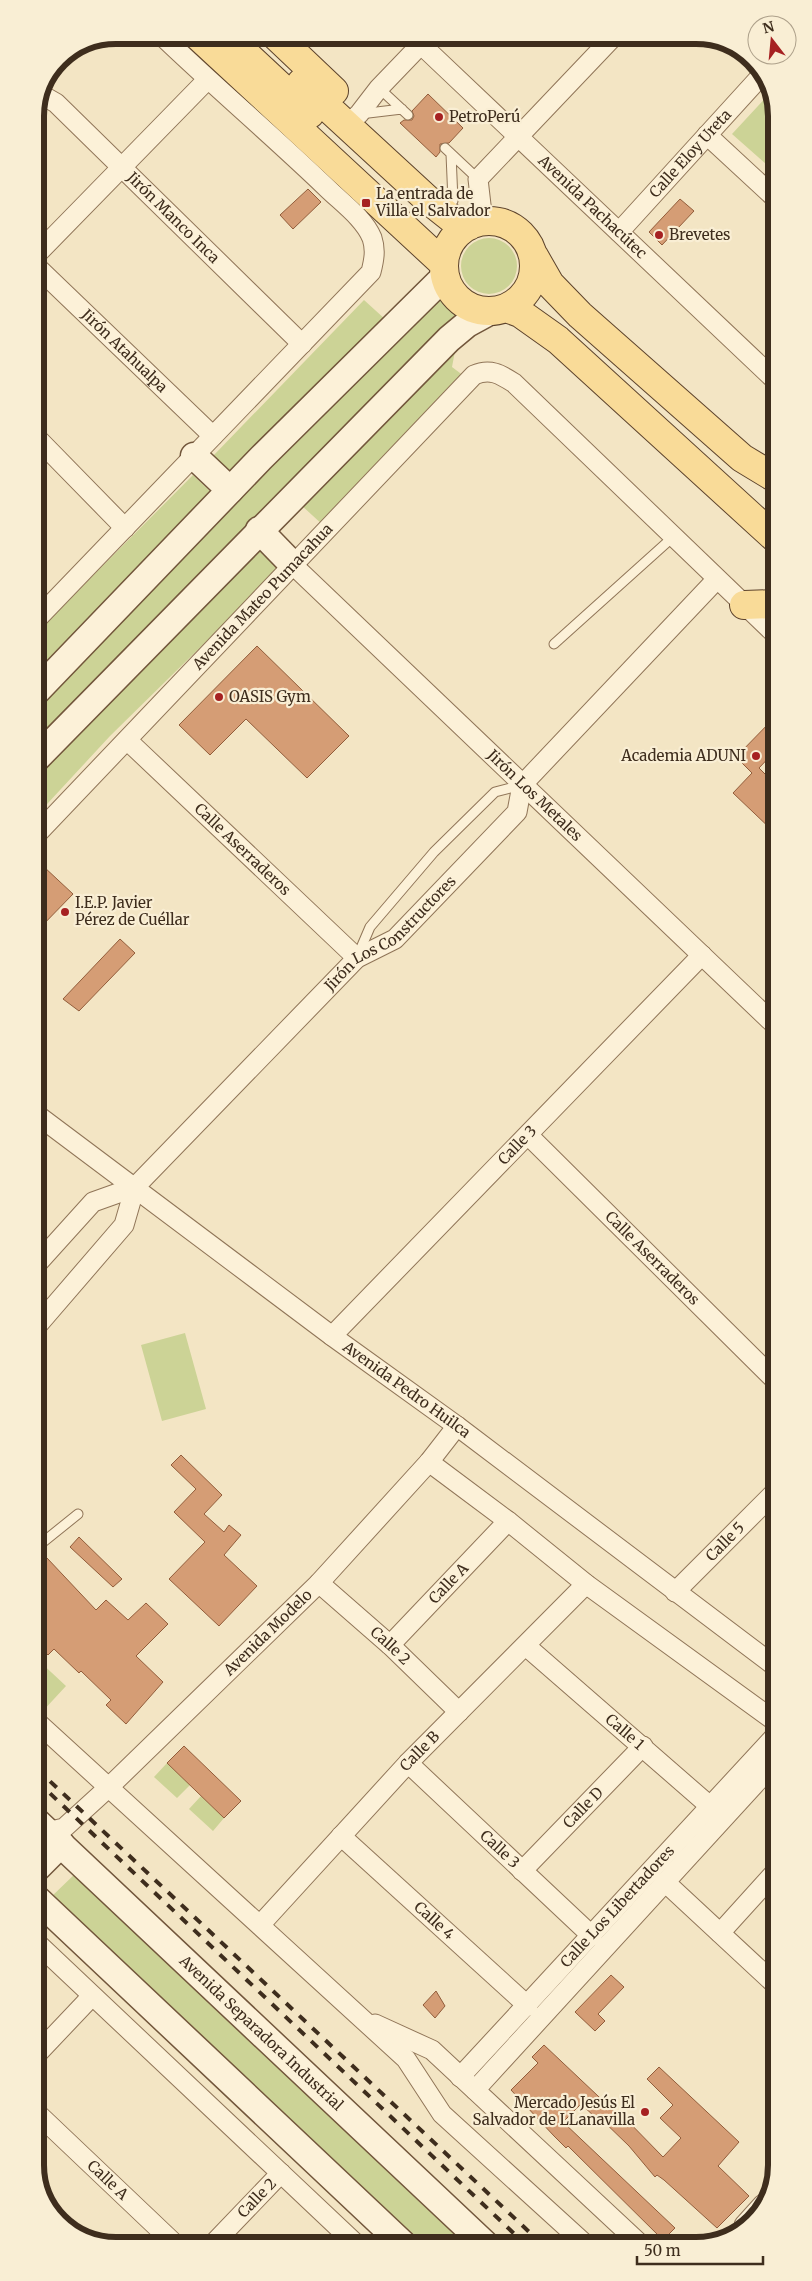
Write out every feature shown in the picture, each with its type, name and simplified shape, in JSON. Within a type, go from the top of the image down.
[{"type":"main road","points":[[207,44],[445,264]]},
{"type":"main road","points":[[235,44],[412,212],[445,264],[449,287],[456,297],[477,310],[520,313],[558,340],[768,532]]},
{"type":"main road","points":[[261,44],[453,201],[476,224]]},
{"type":"main road","points":[[283,44],[427,199],[451,218],[476,224],[501,223],[512,228],[526,240],[550,284],[580,315],[742,458],[768,474]]},
{"type":"main road","points":[[44,684],[445,264],[455,237],[476,224]]},
{"type":"main road","points":[[44,751],[259,530],[449,339],[467,324],[521,298],[531,283],[535,265],[534,256]]},
{"type":"main road","points":[[194,456],[230,490]]},
{"type":"main road","points":[[742,458],[768,459]]},
{"type":"main road","points":[[259,530],[293,565]]},
{"type":"main road","points":[[744,605],[768,604]]},
{"type":"main road","name":"Avenida Modelo","points":[[44,1848],[49,1834]]},
{"type":"main road","name":"Avenida Separadora Industrial","points":[[49,1834],[478,2237]]},
{"type":"main road","points":[[44,1905],[397,2237]]},
{"type":"street","points":[[44,612],[371,272],[375,255],[372,238],[357,217],[294,156],[207,80],[170,44]]},
{"type":"street","points":[[353,120],[415,44]]},
{"type":"street","name":"Avenida Pachacútec","points":[[426,44],[519,137],[768,374]]},
{"type":"street","points":[[476,224],[478,179],[607,44]]},
{"type":"street","name":"Calle Eloy Ureta","points":[[619,232],[758,79]]},
{"type":"street","points":[[44,247],[207,80]]},
{"type":"street","name":"Jirón Manco Inca","points":[[46,98],[56,104],[302,344]]},
{"type":"street","points":[[708,135],[768,191]]},
{"type":"street","name":"Jirón Atahualpa","points":[[44,274],[213,436]]},
{"type":"street","name":"Avenida Mateo Pumacahua","points":[[44,827],[474,376],[496,371],[514,383],[673,537]]},
{"type":"street","points":[[44,445],[125,528]]},
{"type":"street","points":[[673,537],[768,627]]},
{"type":"street","name":"Jirón Los Metales","points":[[293,565],[768,1018]]},
{"type":"street","points":[[522,785],[717,579]]},
{"type":"street","name":"Calle Aserraderos","points":[[127,740],[357,958]]},
{"type":"street","name":"Jirón Los Constructores","points":[[44,1256],[93,1202],[135,1187],[357,958],[395,939],[517,812],[522,785]]},
{"type":"street","name":"Calle 3","points":[[332,1336],[702,955]]},
{"type":"street","name":"Avenida Pedro Huilca","points":[[44,1120],[332,1336],[458,1426],[768,1661]]},
{"type":"street","name":"Calle Aserraderos","points":[[528,1135],[768,1373]]},
{"type":"street","points":[[44,1318],[124,1225],[135,1187]]},
{"type":"street","name":"Avenida Modelo","points":[[49,1834],[109,1787],[319,1583],[429,1462],[458,1426]]},
{"type":"street","points":[[429,1462],[508,1521],[586,1584],[768,1716]]},
{"type":"street","name":"Calle 5","points":[[676,1592],[768,1499]]},
{"type":"street","name":"Calle A","points":[[390,1645],[508,1521]]},
{"type":"street","name":"Calle 2","points":[[319,1583],[390,1645],[459,1712]]},
{"type":"street","name":"Calle B","points":[[260,1925],[408,1763],[586,1584]]},
{"type":"street","name":"Calle 1","points":[[526,1646],[643,1746],[717,1813]]},
{"type":"street","points":[[44,1728],[406,2059],[442,2114],[577,2237]]},
{"type":"street","name":"Calle D","points":[[522,1871],[643,1746]]},
{"type":"street","name":"Calle Los Libertadores","points":[[475,2090],[664,1882],[768,1746]]},
{"type":"street","name":"Calle 3","points":[[408,1763],[592,1936]]},
{"type":"street","name":"Calle Los Libertadores","points":[[460,2077],[592,1936],[717,1813],[768,1769]]},
{"type":"street","name":"Calle 4","points":[[342,1836],[528,2006]]},
{"type":"street","points":[[720,1933],[768,1880]]},
{"type":"street","points":[[664,1882],[768,1978]]},
{"type":"street","points":[[44,1950],[349,2237]]},
{"type":"street","points":[[44,2047],[92,1996]]},
{"type":"street","points":[[358,2016],[432,2050],[632,2237]]},
{"type":"street","name":"Calle A","points":[[44,2120],[168,2237]]},
{"type":"street","name":"Calle 2","points":[[220,2237],[281,2173]]},
{"type":"lane","points":[[353,120],[405,112],[379,88]]},
{"type":"lane","points":[[453,201],[448,151],[478,179]]},
{"type":"lane","points":[[554,644],[673,537]]},
{"type":"lane","points":[[357,958],[370,927],[434,852],[495,792],[522,785]]},
{"type":"lane","points":[[44,1541],[78,1514]]},
{"type":"green space","points":[[766,97],[768,107],[768,166],[732,134]]},
{"type":"green space","points":[[489,238],[500,240],[509,246],[515,255],[517,266],[515,277],[509,286],[500,292],[489,294],[478,292],[469,286],[463,277],[461,266],[463,255],[469,246],[478,240]]},
{"type":"green space","points":[[445,287],[463,306],[472,310],[44,746],[44,695]]},
{"type":"green space","points":[[364,300],[386,320],[237,477],[213,456]]},
{"type":"green space","points":[[455,351],[452,367],[464,376],[324,526],[300,504]]},
{"type":"green space","points":[[193,475],[217,498],[44,669],[44,625]]},
{"type":"green space","points":[[262,543],[284,565],[110,736],[44,807],[44,768],[188,616]]},
{"type":"green space","points":[[185,1333],[206,1409],[162,1421],[141,1345]]},
{"type":"green space","points":[[44,1666],[66,1686],[44,1710]]},
{"type":"green space","points":[[167,1763],[190,1785],[177,1798],[154,1777]]},
{"type":"green space","points":[[201,1796],[224,1818],[213,1831],[189,1809]]},
{"type":"green space","points":[[78,1871],[464,2237],[408,2237],[50,1898]]},
{"type":"building","points":[[428,94],[463,128],[449,143],[440,144],[440,152],[436,157],[400,123],[404,120],[412,120],[414,116],[412,111]]},
{"type":"building","points":[[308,189],[321,202],[293,229],[280,215]]},
{"type":"building","points":[[680,199],[694,211],[662,245],[649,232]]},
{"type":"building","points":[[257,646],[349,736],[307,778],[246,719],[210,755],[179,725]]},
{"type":"building","points":[[768,724],[768,758],[759,768],[768,777],[768,826],[733,793],[752,773],[736,757]]},
{"type":"building","points":[[44,867],[73,894],[44,924]]},
{"type":"building","points":[[120,939],[135,953],[79,1011],[63,999]]},
{"type":"building","points":[[181,1455],[222,1495],[204,1514],[224,1532],[229,1525],[241,1535],[224,1555],[257,1586],[219,1626],[169,1579],[205,1542],[174,1512],[196,1489],[171,1465]]},
{"type":"building","points":[[79,1537],[122,1579],[113,1587],[70,1547]]},
{"type":"building","points":[[47,1558],[96,1610],[106,1600],[128,1620],[146,1603],[168,1624],[136,1656],[163,1682],[126,1724],[106,1705],[111,1700],[81,1671],[79,1673],[54,1649],[48,1655],[44,1651],[44,1561]]},
{"type":"building","points":[[184,1746],[241,1801],[224,1818],[167,1763]]},
{"type":"building","points":[[611,1975],[624,1987],[598,2014],[605,2021],[595,2031],[575,2012]]},
{"type":"building","points":[[436,1991],[445,2006],[435,2018],[423,2005]]},
{"type":"building","points":[[544,2045],[616,2113],[618,2111],[663,2157],[681,2138],[660,2118],[673,2105],[647,2079],[659,2067],[739,2142],[718,2166],[749,2196],[717,2228],[664,2180],[657,2175],[655,2177],[629,2146],[597,2115],[595,2117],[581,2104],[563,2122],[675,2228],[666,2237],[660,2237],[568,2146],[566,2148],[511,2090],[538,2063],[532,2057]]},
{"type":"railway","points":[[44,1776],[535,2237]]},
{"type":"railway","points":[[44,1788],[518,2237]]},
{"type":"place","name":"PetroPerú","points":[[439,117]]},
{"type":"place","name":"La entrada de Villa el Salvador","points":[[366,203]]},
{"type":"place","name":"Brevetes","points":[[659,235]]},
{"type":"place","name":"OASIS Gym","points":[[219,697]]},
{"type":"place","name":"Academia ADUNI","points":[[756,756]]},
{"type":"place","name":"I.E.P. Javier Pérez de Cuéllar","points":[[65,912]]},
{"type":"place","name":"Mercado Jesús El Salvador de LLanavilla","points":[[645,2112]]}]
